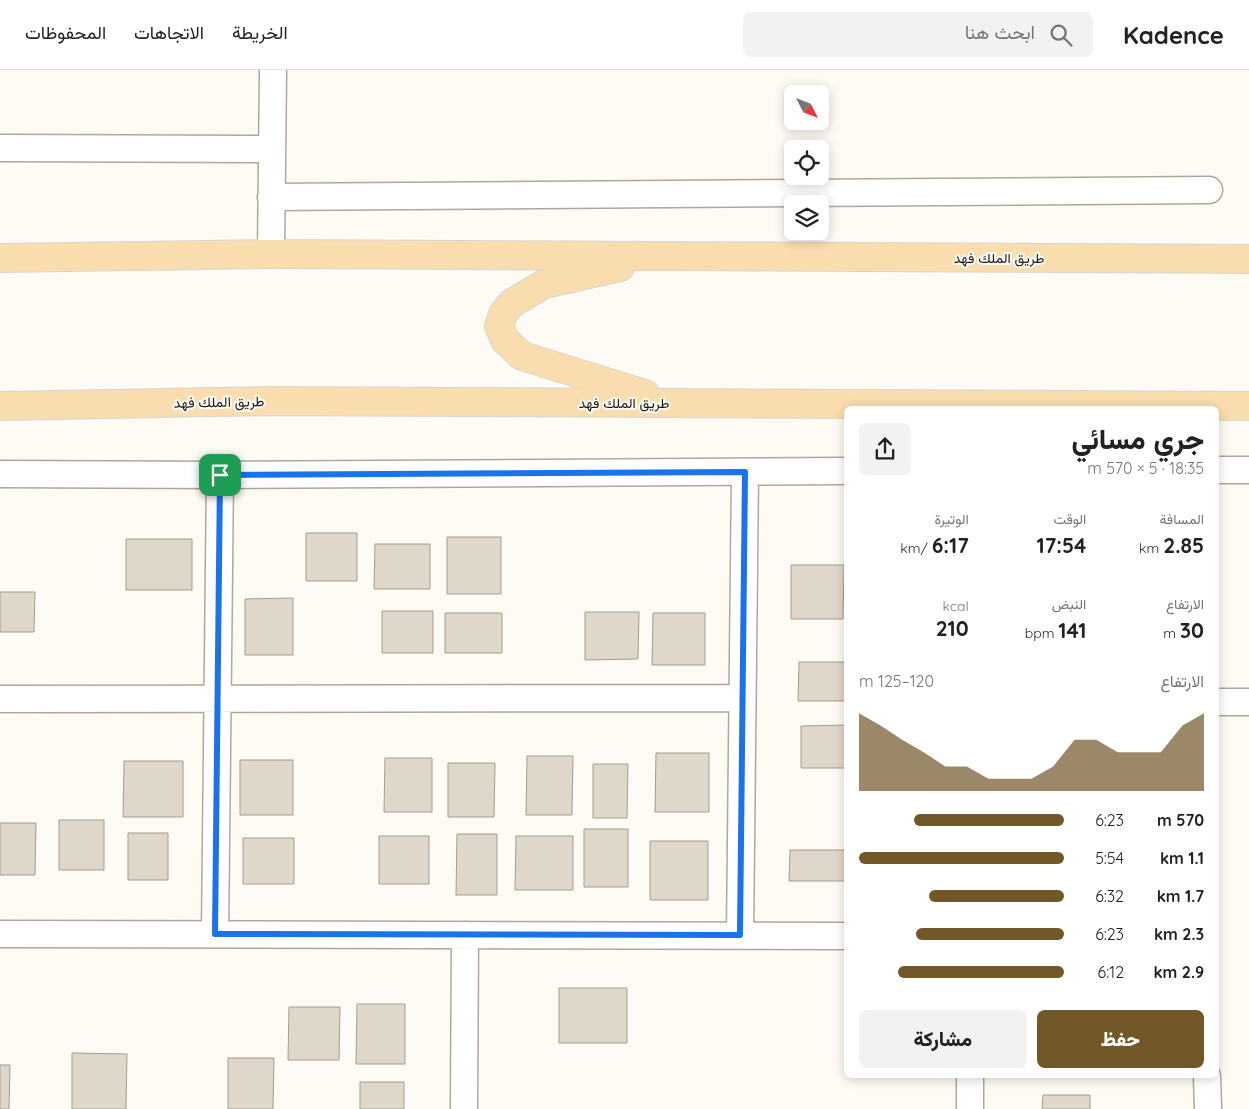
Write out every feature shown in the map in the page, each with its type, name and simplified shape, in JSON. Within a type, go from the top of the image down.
[{"type":"main road","points":[[1214,259],[1249,250]]},
{"type":"main road","name":"طريق الملك فهد","points":[[0,258],[271,254],[1249,259]]},
{"type":"main road","points":[[670,256],[544,284],[512,303],[502,314],[499,326],[505,340],[522,356],[674,403]]},
{"type":"main road","name":"طريق الملك فهد","points":[[0,406],[271,401],[1249,406]]},
{"type":"street","points":[[271,254],[272,70]]},
{"type":"street","points":[[0,148],[272,149]]},
{"type":"street","points":[[271,197],[1209,190]]},
{"type":"street","points":[[1219,470],[1249,470]]},
{"type":"street","points":[[0,474],[220,475],[844,471]]},
{"type":"street","points":[[740,935],[745,472]]},
{"type":"street","points":[[215,934],[220,475]]},
{"type":"street","points":[[0,699],[742,698]]},
{"type":"street","points":[[1219,702],[1249,702]]},
{"type":"street","points":[[0,934],[844,936]]},
{"type":"street","points":[[464,1109],[465,935]]},
{"type":"street","points":[[970,1078],[970,1109]]},
{"type":"street","points":[[1207,1078],[1208,1109]]},
{"type":"building","points":[[306,533],[357,533],[357,581],[306,581]]},
{"type":"building","points":[[447,537],[501,537],[501,594],[447,594]]},
{"type":"building","points":[[126,539],[192,539],[192,590],[126,590]]},
{"type":"building","points":[[375,544],[430,544],[430,589],[374,589]]},
{"type":"building","points":[[791,565],[844,565],[843,619],[791,619]]},
{"type":"building","points":[[0,592],[35,592],[34,632],[0,632]]},
{"type":"building","points":[[293,598],[293,655],[245,655],[245,599]]},
{"type":"building","points":[[382,611],[433,611],[433,653],[382,653]]},
{"type":"building","points":[[585,612],[639,612],[638,659],[585,660]]},
{"type":"building","points":[[445,613],[502,613],[502,653],[445,653]]},
{"type":"building","points":[[653,613],[705,613],[705,665],[652,665]]},
{"type":"building","points":[[799,662],[844,662],[844,701],[798,701]]},
{"type":"building","points":[[844,725],[844,768],[801,768],[801,726]]},
{"type":"building","points":[[656,753],[709,753],[709,812],[655,812]]},
{"type":"building","points":[[527,756],[573,756],[572,815],[526,815]]},
{"type":"building","points":[[385,758],[432,758],[432,812],[384,812]]},
{"type":"building","points":[[240,760],[293,760],[293,815],[240,815]]},
{"type":"building","points":[[124,761],[183,761],[183,817],[123,817]]},
{"type":"building","points":[[448,763],[495,763],[494,817],[448,817]]},
{"type":"building","points":[[593,764],[628,764],[627,818],[593,818]]},
{"type":"building","points":[[59,820],[104,820],[104,870],[59,870]]},
{"type":"building","points":[[0,823],[36,823],[35,875],[0,875]]},
{"type":"building","points":[[584,829],[628,829],[628,887],[584,887]]},
{"type":"building","points":[[128,833],[168,833],[168,880],[128,880]]},
{"type":"building","points":[[457,834],[497,834],[497,895],[456,895]]},
{"type":"building","points":[[379,836],[429,836],[429,884],[379,884]]},
{"type":"building","points":[[516,836],[573,836],[573,890],[515,890]]},
{"type":"building","points":[[243,838],[294,838],[294,884],[243,884]]},
{"type":"building","points":[[650,841],[708,841],[708,900],[650,900]]},
{"type":"building","points":[[790,850],[844,850],[844,881],[789,881]]},
{"type":"building","points":[[559,988],[627,988],[627,1043],[559,1043]]},
{"type":"building","points":[[357,1004],[405,1004],[405,1064],[356,1064]]},
{"type":"building","points":[[289,1007],[340,1007],[339,1060],[288,1060]]},
{"type":"building","points":[[72,1053],[127,1054],[126,1109],[72,1109]]},
{"type":"building","points":[[228,1058],[274,1058],[273,1109],[228,1109]]},
{"type":"building","points":[[0,1065],[10,1065],[9,1109],[0,1109]]},
{"type":"building","points":[[360,1082],[404,1082],[404,1109],[360,1109]]},
{"type":"building","points":[[1043,1095],[1090,1095],[1090,1109],[1042,1109]]},
{"type":"route","points":[[745,472],[740,935],[215,934],[220,475],[745,472]]}]
